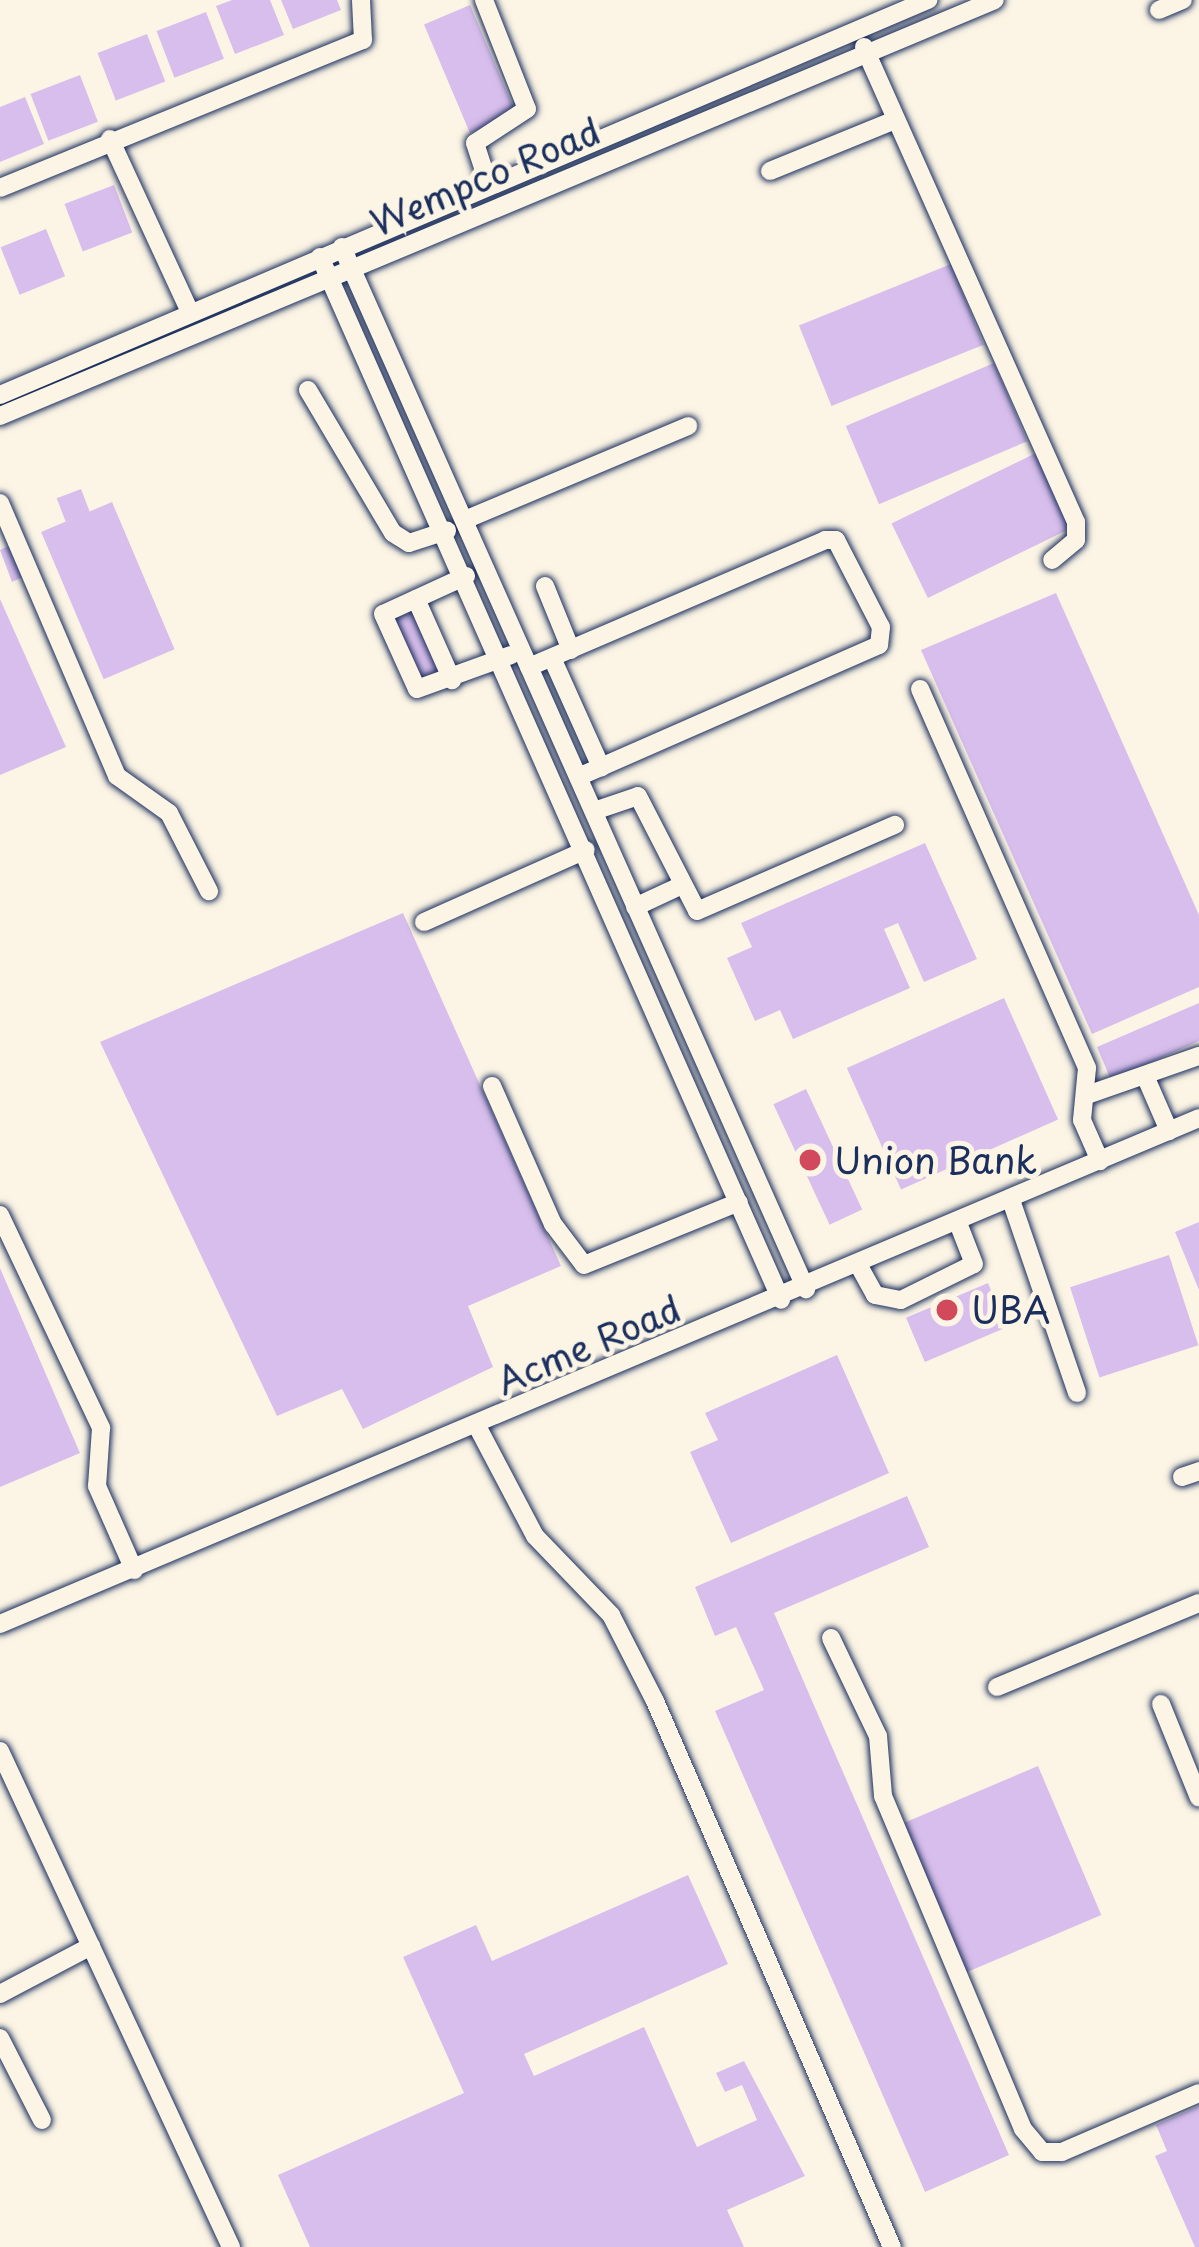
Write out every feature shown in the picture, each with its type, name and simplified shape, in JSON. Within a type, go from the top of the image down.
[{"type":"street","points":[[0,188],[110,139],[363,40],[361,0]]},
{"type":"street","points":[[484,0],[527,109],[475,143],[488,183]]},
{"type":"street","name":"Wempco Road","points":[[0,395],[488,183],[928,0]]},
{"type":"street","name":"Wempco Road","points":[[0,416],[995,0]]},
{"type":"street","points":[[1159,10],[1183,0]]},
{"type":"street","points":[[857,31],[1076,522],[1076,540],[1052,560]]},
{"type":"street","points":[[770,171],[895,120]]},
{"type":"street","points":[[110,139],[190,312]]},
{"type":"street","points":[[342,247],[806,1289]]},
{"type":"street","points":[[320,257],[447,531],[781,1300]]},
{"type":"street","points":[[308,391],[393,533],[409,543],[447,531]]},
{"type":"street","points":[[467,519],[688,426]]},
{"type":"street","points":[[0,503],[116,776],[169,813],[209,891]]},
{"type":"street","points":[[466,576],[383,616],[417,689],[502,658],[552,658],[825,540],[836,540],[880,627],[880,645],[579,777]]},
{"type":"street","points":[[545,586],[572,650]]},
{"type":"street","points":[[416,598],[452,680]]},
{"type":"street","points":[[552,658],[601,767]]},
{"type":"street","points":[[920,689],[1087,1069],[1082,1120],[1100,1161]]},
{"type":"street","points":[[594,811],[638,796],[677,887],[697,911],[895,825]]},
{"type":"street","points":[[424,922],[586,850]]},
{"type":"street","points":[[634,907],[677,887]]},
{"type":"street","points":[[1087,1095],[1199,1056]]},
{"type":"street","points":[[1146,1078],[1169,1131]]},
{"type":"street","points":[[690,1092],[713,1081]]},
{"type":"street","points":[[492,1086],[553,1223],[584,1265],[739,1202]]},
{"type":"street","name":"Acme Road","points":[[0,1624],[781,1300],[1199,1118]]},
{"type":"street","points":[[1012,1200],[1077,1393]]},
{"type":"street","points":[[0,1215],[101,1428],[97,1486],[134,1570]]},
{"type":"street","points":[[859,1266],[874,1295],[901,1300],[974,1264],[958,1223]]},
{"type":"street","points":[[477,1426],[535,1537],[611,1615],[655,1701],[892,2247]]},
{"type":"street","points":[[997,1687],[1199,1603]]},
{"type":"street","points":[[831,1638],[878,1736],[883,1796],[1023,2129],[1042,2152],[1062,2152],[1199,2093]]},
{"type":"street","points":[[1161,1704],[1199,1798]]},
{"type":"street","points":[[0,1751],[231,2247]]},
{"type":"street","points":[[0,1994],[92,1946]]},
{"type":"street","points":[[0,2038],[43,2120]]},
{"type":"building","points":[[232,0],[270,0],[284,35],[235,54],[216,6]]},
{"type":"building","points":[[281,0],[337,0],[341,10],[293,29]]},
{"type":"building","points":[[470,5],[516,114],[470,133],[424,25]]},
{"type":"building","points":[[206,12],[224,59],[174,78],[157,31]]},
{"type":"building","points":[[147,34],[165,82],[116,101],[98,53]]},
{"type":"building","points":[[80,75],[98,122],[48,141],[31,94]]},
{"type":"building","points":[[25,97],[44,144],[0,162],[0,107]]},
{"type":"building","points":[[114,185],[132,233],[83,252],[65,204]]},
{"type":"building","points":[[46,229],[65,276],[20,295],[1,247]]},
{"type":"building","points":[[951,264],[984,345],[832,406],[799,325]]},
{"type":"building","points":[[994,363],[1027,441],[879,504],[846,426]]},
{"type":"building","points":[[1038,452],[1074,527],[928,598],[891,523]]},
{"type":"building","points":[[81,489],[90,512],[66,522],[57,498]]},
{"type":"building","points":[[112,502],[175,649],[104,679],[41,532]]},
{"type":"building","points":[[13,544],[27,575],[12,582],[0,550]]},
{"type":"building","points":[[1056,593],[1199,915],[1199,987],[1092,1034],[921,650]]},
{"type":"building","points":[[0,599],[66,747],[0,775]]},
{"type":"building","points":[[412,606],[441,672],[420,681],[391,615]]},
{"type":"building","points":[[925,843],[977,959],[924,982],[898,923],[884,929],[910,988],[793,1039],[780,1010],[755,1021],[727,958],[752,947],[741,923]]},
{"type":"building","points":[[403,913],[561,1266],[468,1306],[493,1367],[363,1429],[342,1389],[277,1416],[100,1042]]},
{"type":"building","points":[[1004,998],[1058,1120],[901,1189],[847,1068]]},
{"type":"building","points":[[1199,1003],[1199,1041],[1111,1080],[1097,1047]]},
{"type":"building","points":[[806,1089],[862,1210],[830,1225],[773,1104]]},
{"type":"building","points":[[1199,1222],[1199,1290],[1175,1232]]},
{"type":"building","points":[[1169,1255],[1198,1345],[1099,1377],[1070,1287]]},
{"type":"building","points":[[0,1268],[80,1453],[0,1487]]},
{"type":"building","points":[[988,1283],[1007,1327],[925,1362],[906,1318]]},
{"type":"building","points":[[837,1355],[889,1473],[731,1543],[690,1452],[718,1440],[705,1413]]},
{"type":"building","points":[[907,1496],[929,1547],[774,1613],[1009,2155],[925,2192],[715,1711],[764,1690],[736,1627],[715,1636],[695,1587]]},
{"type":"building","points":[[1038,1766],[1101,1915],[964,1973],[901,1824]]},
{"type":"building","points":[[688,1875],[728,1964],[524,2054],[534,2076],[644,2027],[697,2147],[757,2120],[742,2085],[725,2092],[716,2073],[744,2061],[805,2176],[727,2210],[744,2247],[310,2247],[278,2175],[464,2093],[403,1957],[476,1925],[492,1961]]},
{"type":"building","points":[[1199,2106],[1199,2247],[1195,2247],[1155,2156],[1167,2151],[1156,2125]]},
{"type":"place","name":"Union Bank","points":[[810,1160]]},
{"type":"place","name":"UBA","points":[[947,1310]]}]
